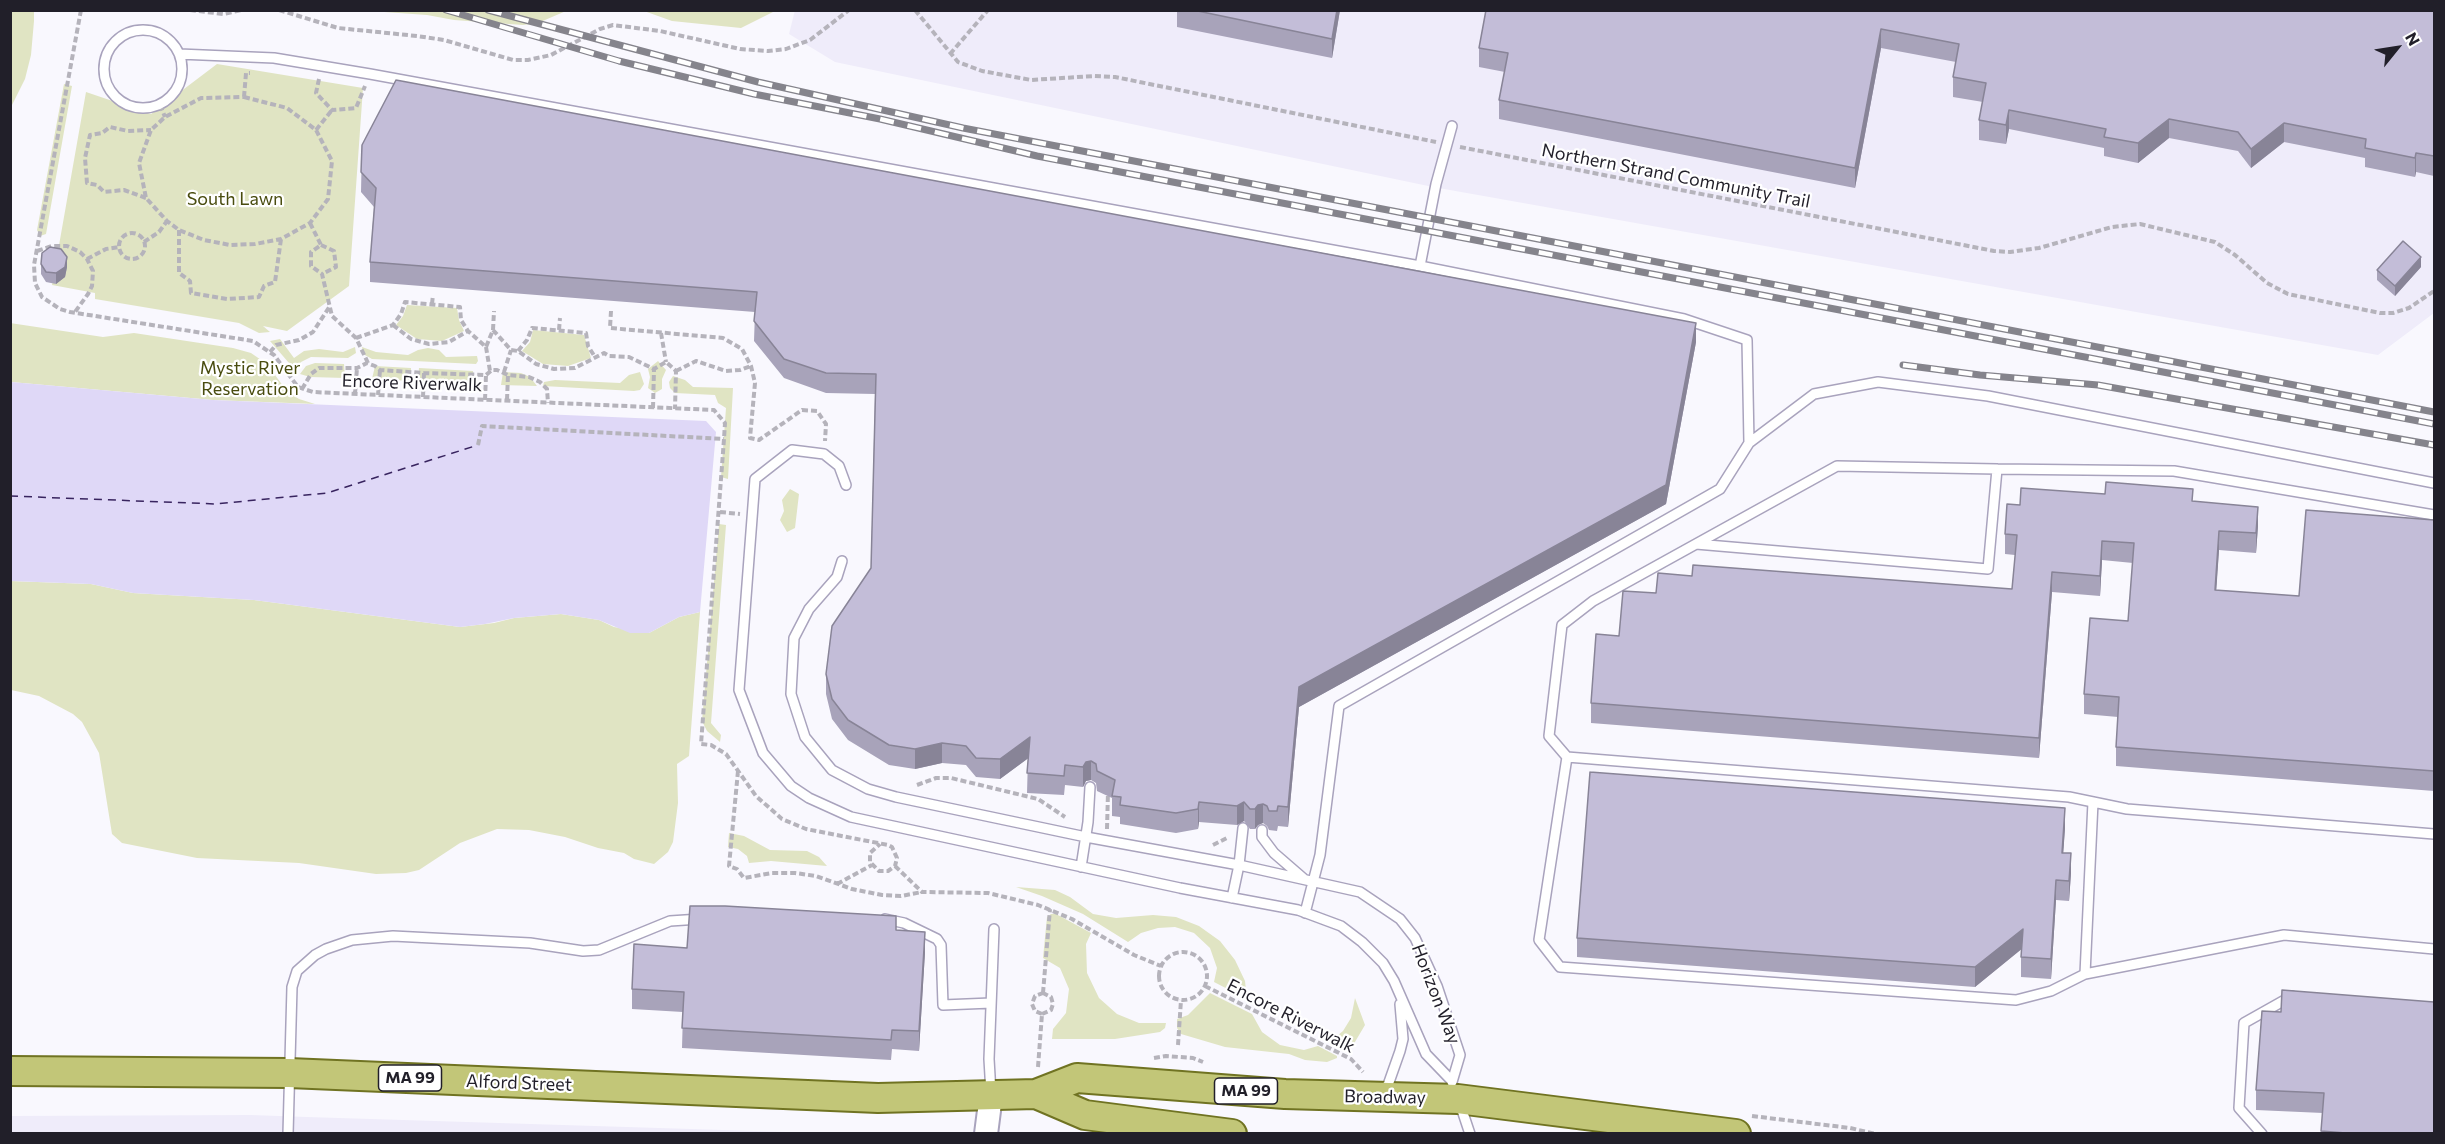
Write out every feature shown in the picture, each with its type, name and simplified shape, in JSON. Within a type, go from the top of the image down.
[{"type":"main road","name":"Alford Street","points":[[10,1071],[289,1073],[878,1098],[991,1095]]},
{"type":"main road","name":"Broadway","points":[[991,1095],[1037,1081],[1077,1078],[1285,1094],[1368,1084],[1455,1090],[1736,1134]]},
{"type":"main road","name":"Broadway","points":[[1037,1081],[1085,1116],[1232,1134]]},
{"type":"street","points":[[986,1134],[991,1095]]},
{"type":"lane","points":[[149,30],[172,43],[179,54],[182,77],[174,94],[160,105],[134,108],[122,102],[112,93],[106,82],[104,68],[106,55],[113,44],[123,36],[136,31],[149,30]]},
{"type":"lane","points":[[179,54],[274,57],[1420,266],[1684,319],[1747,340],[1749,443]]},
{"type":"lane","points":[[1420,266],[1436,184],[1452,126]]},
{"type":"lane","points":[[1305,913],[1310,881],[1320,855],[1339,706],[1720,489],[1749,443],[1815,394],[1878,382],[1988,396],[2434,483]]},
{"type":"lane","points":[[846,485],[839,466],[824,454],[792,450],[755,479],[740,690],[763,753],[791,786],[809,798],[851,817],[1305,913],[1341,926],[1362,942],[1383,963],[1394,981],[1426,1054],[1455,1090],[1470,1134]]},
{"type":"lane","points":[[2434,515],[2174,471],[1837,466],[1593,601],[1562,625],[1549,736],[1567,757],[2069,798],[2127,809],[2434,834]]},
{"type":"lane","points":[[1696,544],[1988,569],[1997,469]]},
{"type":"lane","name":"Horizon Way","points":[[842,561],[837,577],[809,609],[794,638],[791,693],[805,737],[832,770],[868,789],[896,797],[1106,841],[1239,865],[1360,892],[1400,919],[1415,938],[1437,986],[1460,1055],[1455,1090]]},
{"type":"lane","points":[[1567,757],[1539,940],[1560,967],[2016,1000],[2051,991],[2085,974],[2284,935],[2434,949]]},
{"type":"lane","points":[[1081,867],[1088,822],[1090,787]]},
{"type":"lane","points":[[2085,974],[2093,802]]},
{"type":"lane","points":[[1262,830],[1262,837],[1274,853],[1310,881]]},
{"type":"lane","points":[[1232,897],[1243,833]]},
{"type":"lane","points":[[288,1134],[293,978],[297,971],[315,955],[338,944],[365,938],[393,936],[530,943],[583,951],[599,950],[670,921],[712,919]]},
{"type":"lane","points":[[879,919],[904,923],[937,939],[941,945],[943,1005],[991,1003]]},
{"type":"lane","points":[[991,1095],[989,1059],[994,929]]},
{"type":"lane","points":[[2262,1134],[2239,1108],[2244,1023],[2290,996],[2301,997]]},
{"type":"lane","points":[[1368,1084],[1388,1085],[1403,1038],[1400,998]]},
{"type":"path","points":[[81,10],[37,252],[34,276],[39,294],[51,304],[75,312],[241,338],[258,344],[270,352],[302,389],[311,374],[319,368],[357,368],[368,363]]},
{"type":"path","points":[[190,10],[228,14],[242,10]]},
{"type":"path","points":[[279,10],[338,28],[417,36],[454,43],[513,60],[528,60],[551,55],[600,29],[613,25],[660,31],[740,49],[768,51],[786,49],[810,40],[849,10]]},
{"type":"path","name":"Northern Strand Community Trail","points":[[915,10],[950,54],[963,65],[1017,79],[1115,77],[1985,250],[2010,252],[2039,248],[2112,227],[2140,224],[2215,242],[2235,255],[2267,283],[2288,294],[2380,313],[2393,313],[2409,308],[2434,291]]},
{"type":"path","points":[[950,54],[988,10]]},
{"type":"path","points":[[244,97],[246,73],[266,73],[274,57]]},
{"type":"path","points":[[322,66],[316,93],[332,110]]},
{"type":"path","points":[[316,130],[332,110],[356,108],[370,74]]},
{"type":"path","points":[[146,198],[140,163],[151,130],[165,117],[201,98],[244,97],[287,108],[316,130],[332,161],[328,199],[310,223],[281,239],[255,244],[230,245],[204,240],[179,230],[167,221],[146,198],[124,190],[105,192],[97,185],[87,183],[85,158],[90,135],[102,133],[111,127],[128,131],[151,130]]},
{"type":"path","points":[[160,105],[165,117]]},
{"type":"path","points":[[144,242],[159,232],[167,221]]},
{"type":"path","points":[[310,223],[321,245],[334,251],[336,267],[322,274]]},
{"type":"path","points":[[179,230],[179,273],[190,281],[191,293],[227,299],[259,297],[264,286],[275,282],[281,239]]},
{"type":"path","points":[[132,233],[140,236],[144,242],[145,251],[135,260],[122,256],[119,247],[121,239],[132,233]]},
{"type":"path","points":[[321,245],[311,252],[311,266],[322,274],[332,316],[356,338],[368,363],[380,370],[486,375]]},
{"type":"path","points":[[37,252],[52,246],[67,246],[80,252],[87,259],[93,271],[92,286],[75,312]]},
{"type":"path","points":[[87,259],[106,249],[119,247]]},
{"type":"path","points":[[432,304],[433,295]]},
{"type":"path","points":[[356,338],[393,325],[401,314],[405,302],[460,306],[461,320],[468,332],[486,347]]},
{"type":"path","points":[[270,352],[276,345],[299,340],[312,332],[330,306]]},
{"type":"path","points":[[611,310],[610,328],[723,338],[742,350],[751,366],[754,383],[750,438],[759,440],[802,410],[817,411],[826,424],[824,454]]},
{"type":"path","points":[[490,371],[486,347],[493,330],[494,311]]},
{"type":"path","points":[[559,330],[560,318]]},
{"type":"path","points":[[393,325],[411,339],[429,344],[448,342],[468,332]]},
{"type":"path","points":[[518,351],[527,340],[532,328],[559,330],[586,333],[588,346],[595,357]]},
{"type":"path","points":[[493,330],[511,350],[518,351],[536,364],[554,369],[575,368],[603,353],[609,356],[628,357],[654,369]]},
{"type":"path","points":[[661,333],[666,362],[676,371],[675,409]]},
{"type":"path","points":[[507,400],[506,374],[511,350]]},
{"type":"path","points":[[676,371],[696,361],[726,371],[751,366]]},
{"type":"path","points":[[654,369],[666,362]]},
{"type":"path","points":[[355,394],[357,368]]},
{"type":"path","points":[[653,408],[654,369]]},
{"type":"path","points":[[378,395],[380,370]]},
{"type":"path","points":[[490,371],[529,377],[540,382],[547,389],[548,403]]},
{"type":"path","points":[[485,400],[486,375],[490,371]]},
{"type":"path","points":[[423,397],[424,373]]},
{"type":"path","name":"Encore Riverwalk","points":[[302,389],[313,392],[714,410],[725,423],[700,744],[708,744],[722,751],[756,796],[782,819],[806,829],[880,844]]},
{"type":"path","points":[[478,445],[482,426],[724,439]]},
{"type":"path","points":[[738,770],[729,866],[737,869],[744,878],[772,873],[795,873],[861,892],[882,895],[901,896],[922,892],[988,893],[1024,900],[1050,909],[1161,966],[1159,978],[1163,988],[1171,996],[1182,1000],[1178,1045]]},
{"type":"path","points":[[910,785],[917,785],[936,778],[951,778],[1038,798],[1065,817],[1118,828]]},
{"type":"path","points":[[1106,841],[1108,783]]},
{"type":"path","points":[[1227,831],[1227,863]]},
{"type":"path","points":[[1205,846],[1212,846],[1243,833]]},
{"type":"path","points":[[880,844],[888,845],[895,850],[897,858],[895,866],[884,872],[875,869],[872,865],[870,853],[880,844]]},
{"type":"path","points":[[837,884],[872,865]]},
{"type":"path","points":[[895,866],[922,892]]},
{"type":"path","points":[[1043,993],[1050,909]]},
{"type":"path","name":"Encore Riverwalk","points":[[1161,966],[1173,954],[1191,953],[1201,959],[1207,969],[1205,986],[1198,995],[1182,1000]]},
{"type":"path","name":"Encore Riverwalk","points":[[1205,986],[1351,1059],[1368,1084]]},
{"type":"path","points":[[1043,993],[1051,997],[1053,1004],[1051,1011],[1042,1014],[1035,1011],[1032,1004],[1035,996],[1043,993]]},
{"type":"path","points":[[1037,1081],[1042,1014]]},
{"type":"shaded area","points":[[795,10],[2434,11],[2434,313],[2378,355],[1433,187],[835,62],[789,34]]},
{"type":"shaded area","points":[[11,382],[213,400],[706,421],[716,432],[700,612],[679,617],[649,633],[630,633],[599,620],[561,614],[514,618],[460,627],[254,600],[133,593],[91,584],[11,581]]},
{"type":"shaded area","points":[[251,1115],[819,1133],[11,1134],[10,1116]]},
{"type":"green space","points":[[11,10],[34,11],[34,21],[31,55],[25,79],[11,107]]},
{"type":"green space","points":[[566,10],[538,23],[523,25],[370,11]]},
{"type":"green space","points":[[775,10],[741,28],[672,21],[644,11]]},
{"type":"green space","name":"South Lawn","points":[[217,64],[363,88],[349,286],[287,331],[263,326],[270,332],[259,333],[239,323],[95,299],[95,293],[52,285],[86,92],[151,114]]},
{"type":"green space","points":[[64,84],[72,86],[46,234],[40,236],[37,230]]},
{"type":"green space","points":[[407,305],[457,308],[464,331],[442,341],[417,339],[396,325]]},
{"type":"green space","name":"Mystic River Reservation","points":[[10,323],[103,337],[134,333],[233,348],[251,353],[267,364],[286,390],[299,399],[315,404],[213,400],[11,382]]},
{"type":"green space","points":[[533,330],[584,335],[591,358],[568,366],[543,364],[522,351],[530,342]]},
{"type":"green space","points":[[280,339],[294,358],[304,351],[319,349],[343,352],[355,347],[356,353],[348,358],[311,357],[301,362],[295,370],[270,341]]},
{"type":"green space","points":[[362,347],[376,352],[408,355],[428,348],[439,350],[446,357],[477,356],[478,361],[476,364],[372,359],[363,354]]},
{"type":"green space","points":[[658,361],[666,370],[662,379],[662,389],[655,393],[648,388],[650,377],[648,369]]},
{"type":"green space","points":[[315,363],[344,364],[345,378],[310,377],[300,374],[306,366]]},
{"type":"green space","points":[[375,366],[411,368],[411,381],[372,379]]},
{"type":"green space","points":[[419,368],[473,371],[474,384],[418,381]]},
{"type":"green space","points":[[503,372],[521,373],[530,377],[537,386],[501,385]]},
{"type":"green space","points":[[640,372],[644,384],[640,390],[634,391],[543,386],[544,382],[555,380],[620,383],[629,375]]},
{"type":"green space","points":[[673,376],[685,380],[693,387],[733,388],[728,479],[721,477],[726,408],[718,403],[715,395],[675,393],[670,388],[669,382]]},
{"type":"green space","points":[[790,489],[799,494],[795,528],[787,532],[780,520],[784,511],[782,500]]},
{"type":"green space","points":[[719,524],[726,525],[711,723],[721,735],[720,742],[707,731],[702,721]]},
{"type":"green space","points":[[10,581],[91,584],[133,593],[254,600],[460,627],[514,618],[561,614],[599,620],[614,627],[649,633],[679,617],[700,612],[689,756],[677,764],[678,803],[673,842],[668,852],[654,864],[634,859],[624,853],[598,848],[565,837],[529,830],[497,829],[460,843],[419,870],[376,874],[299,863],[197,858],[122,843],[112,834],[99,753],[82,722],[73,714],[39,696],[11,690]]},
{"type":"green space","points":[[729,833],[744,836],[770,850],[807,851],[819,857],[827,866],[771,861],[749,863],[747,856],[738,849],[728,847]]},
{"type":"green space","points":[[1016,887],[1055,890],[1070,897],[1093,914],[1116,918],[1153,915],[1176,917],[1199,926],[1220,941],[1235,960],[1245,981],[1247,999],[1214,982],[1217,968],[1210,948],[1194,933],[1175,927],[1158,928],[1141,933],[1128,942],[1083,914]]},
{"type":"green space","points":[[1056,914],[1091,933],[1086,944],[1087,973],[1099,998],[1117,1014],[1139,1023],[1166,1023],[1165,1028],[1160,1032],[1115,1039],[1052,1039],[1053,1029],[1066,1013],[1069,989],[1060,968],[1043,958],[1047,917]]},
{"type":"green space","points":[[1210,993],[1252,1014],[1262,1032],[1280,1045],[1304,1050],[1318,1046],[1337,1058],[1327,1062],[1305,1060],[1289,1054],[1225,1047],[1181,1034],[1177,1028],[1177,1019],[1188,1015]]},
{"type":"green space","points":[[1355,998],[1365,1025],[1352,1047],[1347,1048],[1332,1040],[1343,1031],[1351,1018]]},
{"type":"building","points":[[1193,10],[1337,10],[1332,39]]},
{"type":"building","points":[[1486,10],[2434,10],[2434,156],[2416,153],[2415,158],[2365,148],[2366,139],[2284,123],[2251,149],[2238,132],[2169,119],[2138,143],[2104,137],[2106,129],[2009,110],[2006,125],[1979,120],[1986,83],[1953,77],[1959,44],[1881,29],[1855,168],[1499,100],[1508,53],[1479,48]]},
{"type":"building","points":[[396,80],[1696,323],[1666,485],[1299,687],[1288,807],[1278,806],[1277,811],[1269,811],[1263,804],[1250,809],[1244,802],[1237,806],[1199,802],[1198,809],[1176,813],[1120,805],[1121,797],[1112,796],[1115,780],[1097,771],[1096,764],[1091,761],[1086,762],[1083,767],[1065,765],[1064,776],[1027,773],[1030,737],[1000,759],[976,758],[966,746],[942,743],[915,749],[889,745],[848,720],[832,699],[826,674],[832,626],[871,568],[876,374],[826,373],[784,359],[754,321],[757,292],[370,262],[376,188],[361,172],[362,145]]},
{"type":"building","points":[[2403,241],[2421,257],[2395,286],[2377,270]]},
{"type":"building","points":[[50,247],[61,249],[67,257],[65,267],[56,273],[46,272],[41,264],[42,253]]},
{"type":"building","points":[[2106,482],[2193,489],[2192,501],[2258,507],[2256,533],[2219,531],[2215,590],[2299,596],[2306,510],[2434,520],[2434,771],[2116,747],[2119,697],[2084,694],[2090,618],[2128,621],[2134,543],[2102,541],[2100,576],[2052,572],[2039,738],[1591,703],[1596,634],[1619,636],[1623,591],[1656,593],[1658,573],[1692,576],[1693,565],[2012,589],[2017,535],[2005,534],[2007,504],[2020,505],[2021,488],[2105,494]]},
{"type":"building","points":[[1590,772],[2065,808],[2062,853],[2071,853],[2069,881],[2056,880],[2051,959],[2021,957],[2023,929],[1975,967],[1577,938]]},
{"type":"building","points":[[690,906],[896,916],[896,930],[925,932],[919,1031],[892,1030],[891,1040],[682,1028],[684,992],[632,989],[634,944],[687,948]]},
{"type":"building","points":[[2282,990],[2434,1002],[2434,1134],[2358,1134],[2321,1131],[2324,1093],[2256,1090],[2262,1011],[2281,1012]]},
{"type":"ferry route","points":[[10,496],[216,504],[327,493],[478,445]]},
{"type":"railway","points":[[446,10],[619,61],[754,94],[880,119],[1037,156],[2434,424]]},
{"type":"railway","points":[[488,10],[758,82],[963,128],[2434,412]]},
{"type":"railway","points":[[1903,365],[1980,375],[2098,385],[2434,445]]}]
